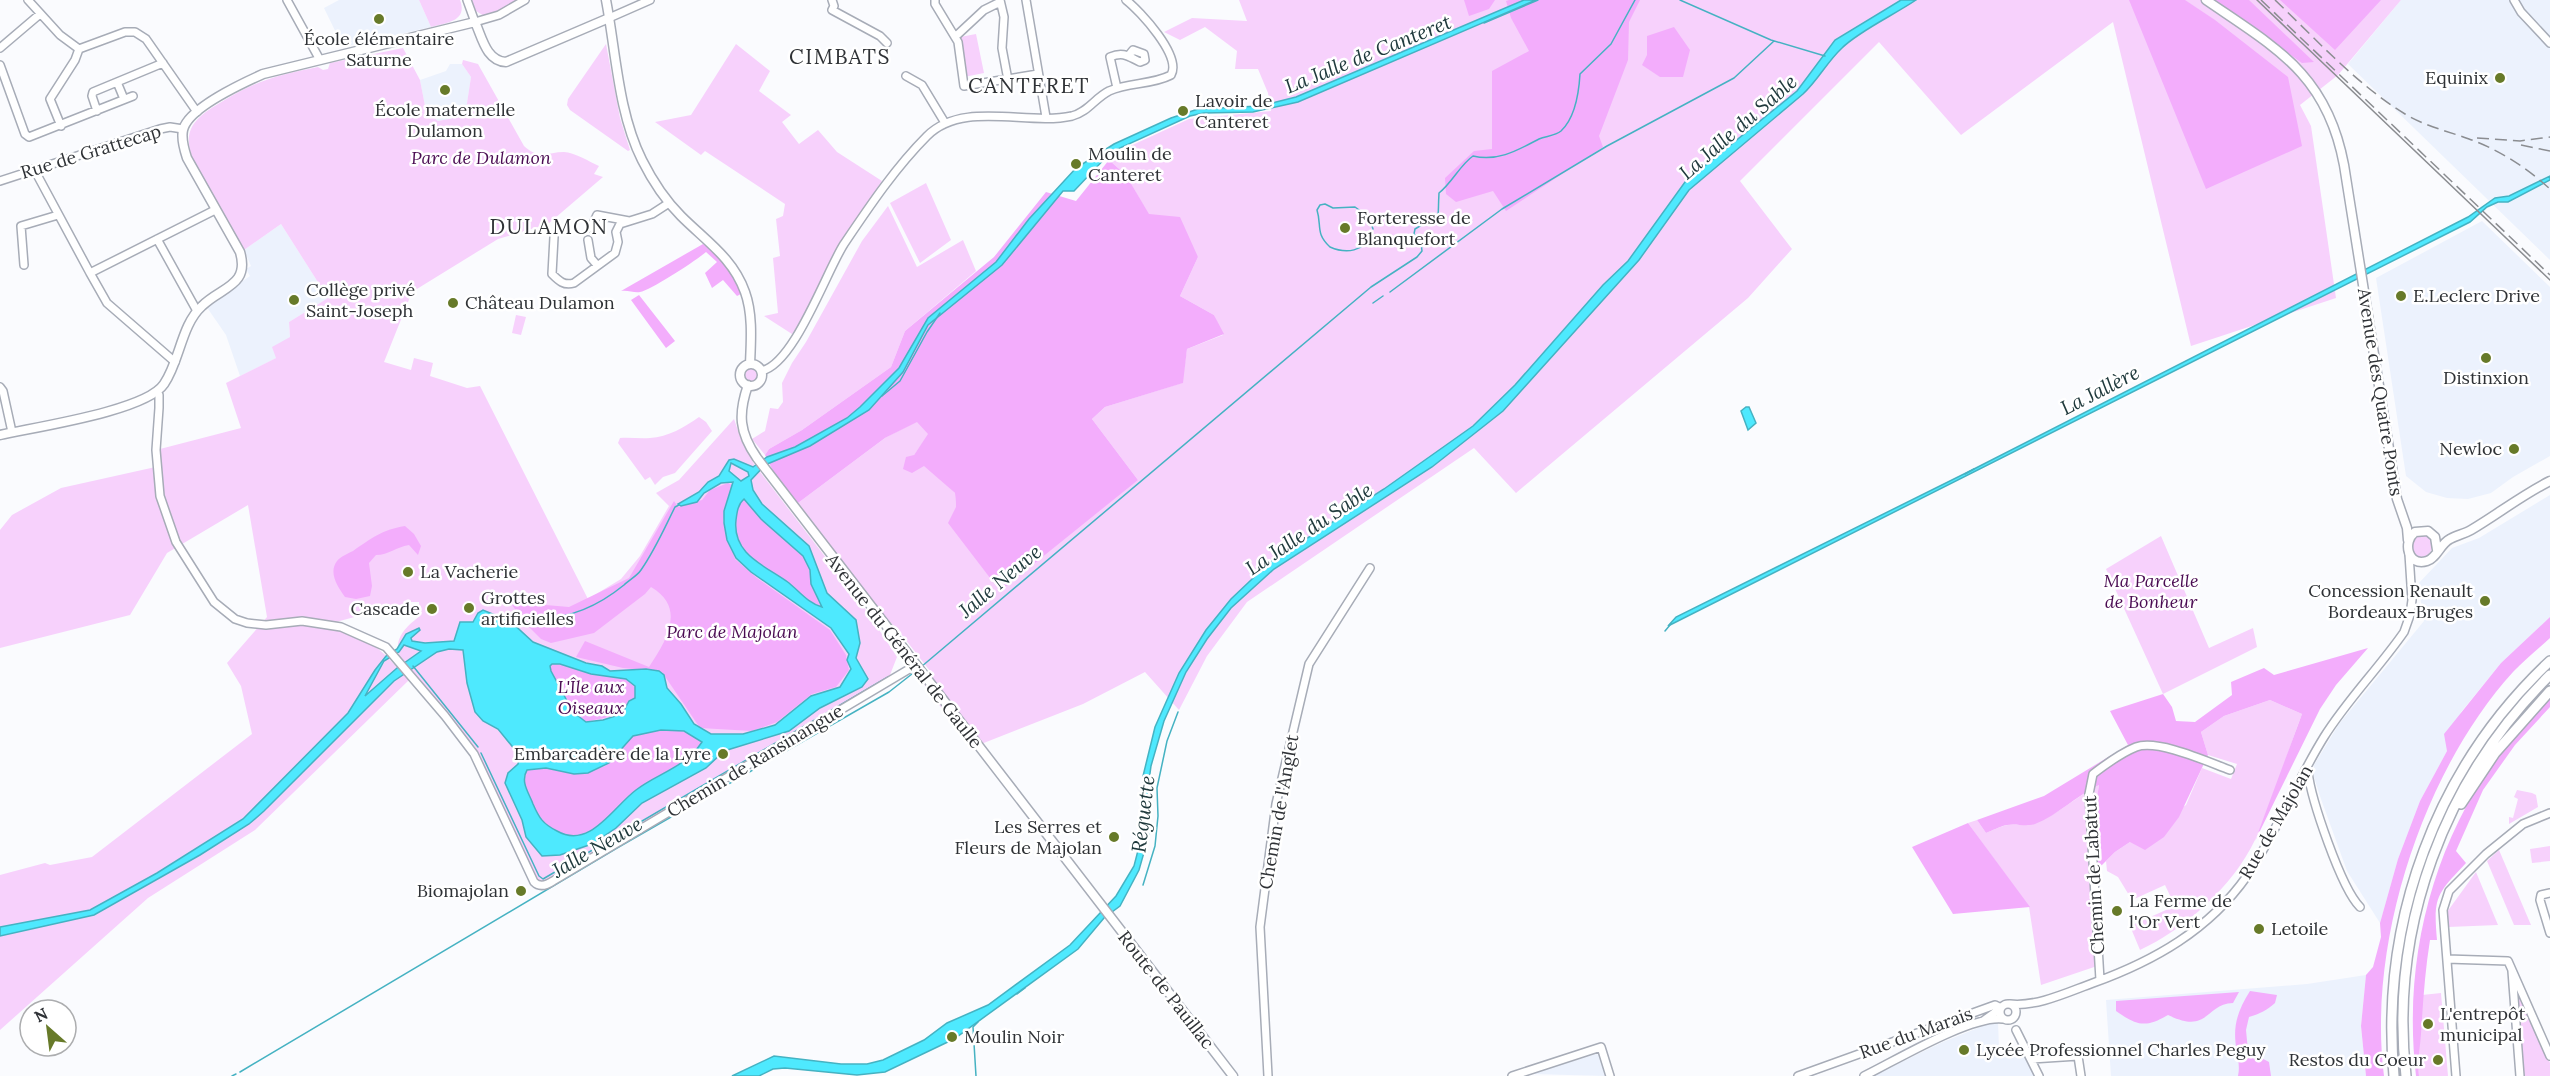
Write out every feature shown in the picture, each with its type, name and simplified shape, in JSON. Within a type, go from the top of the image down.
[{"type":"highway","points":[[2394,1076],[2392,1012],[2395,965],[2412,882],[2436,817],[2454,783],[2486,733],[2550,653]]},
{"type":"highway","points":[[2515,696],[2550,661]]},
{"type":"highway","points":[[2406,1076],[2402,1030],[2407,955],[2422,888],[2436,848],[2457,800],[2487,750],[2515,713],[2550,675]]},
{"type":"highway","points":[[2436,848],[2490,760],[2550,691]]},
{"type":"main road","points":[[606,0],[633,139],[649,173],[669,203],[723,254],[739,276],[749,310],[750,364]]},
{"type":"main road","name":"Avenue des Quatre Ponts","points":[[2206,0],[2295,64],[2327,108],[2339,139],[2397,499],[2407,528],[2408,540]]},
{"type":"main road","points":[[0,435],[128,406],[157,392],[165,383],[196,311],[232,285],[242,271],[243,263],[240,252],[187,158],[183,146],[183,129],[197,112],[236,87],[262,74],[475,22],[491,56],[503,62],[609,18]]},
{"type":"main road","points":[[750,364],[757,366],[761,371],[762,378],[758,383],[748,385],[742,381],[741,374],[744,367],[750,364]]},
{"type":"main road","name":"Avenue du Général de Gaulle","points":[[748,385],[741,416],[748,444],[757,458],[1100,904]]},
{"type":"main road","points":[[2437,550],[2437,541],[2429,532],[2415,532],[2408,540],[2409,554],[2416,561],[2426,561],[2450,539],[2469,531],[2550,481]]},
{"type":"main road","points":[[2402,514],[2414,527],[2450,539]]},
{"type":"main road","name":"Route de Pauillac","points":[[1100,904],[1233,1076]]},
{"type":"street","points":[[28,0],[60,35],[79,48]]},
{"type":"street","points":[[287,0],[320,60]]},
{"type":"street","points":[[466,0],[475,22],[499,15],[525,0]]},
{"type":"street","points":[[609,18],[650,0]]},
{"type":"street","points":[[832,0],[834,6],[832,10],[880,36],[887,43]]},
{"type":"street","points":[[935,0],[935,4],[955,37],[964,86],[1038,74]]},
{"type":"street","points":[[1026,0],[1046,117]]},
{"type":"street","points":[[761,371],[774,366],[795,337],[842,247],[893,174],[928,135],[945,123],[966,118],[1063,117],[1080,113],[1102,95],[1117,88],[1166,78],[1173,72],[1167,53],[1155,30],[1126,0]]},
{"type":"street","points":[[2514,0],[2550,43]]},
{"type":"street","points":[[955,37],[984,10],[1000,1],[1004,17],[1002,48],[1008,80]]},
{"type":"street","points":[[0,48],[40,14]]},
{"type":"street","points":[[79,48],[125,32],[135,32],[146,39],[197,112]]},
{"type":"street","points":[[61,126],[50,99],[75,60],[79,48]]},
{"type":"street","points":[[1117,88],[1110,57],[1118,54],[1129,55]]},
{"type":"street","points":[[97,111],[92,96],[93,92],[164,63]]},
{"type":"street","points":[[0,65],[25,134],[34,137],[133,96]]},
{"type":"street","points":[[906,76],[922,85],[945,123]]},
{"type":"street","points":[[117,82],[124,99]]},
{"type":"street","name":"Rue de Grattecap","points":[[0,181],[160,129],[170,127],[183,129]]},
{"type":"street","points":[[34,169],[107,303],[175,362]]},
{"type":"street","points":[[554,237],[552,274],[567,285],[574,283],[615,253],[618,242],[616,232],[620,224],[652,214],[669,203]]},
{"type":"street","points":[[90,273],[215,210]]},
{"type":"street","points":[[24,265],[21,226],[58,215]]},
{"type":"street","points":[[591,228],[597,215],[632,221]]},
{"type":"street","points":[[157,239],[196,311]]},
{"type":"street","points":[[588,240],[591,258],[597,265]]},
{"type":"street","points":[[0,387],[3,391],[12,432]]},
{"type":"street","name":"Chemin de Ransinangue","points":[[157,392],[159,395],[156,450],[160,496],[176,542],[214,602],[235,619],[247,623],[266,625],[302,621],[341,627],[365,636],[392,653],[474,754],[534,882],[543,886],[916,664]]},
{"type":"street","name":"Rue de Majolan","points":[[2010,1004],[2026,1005],[2100,980],[2160,954],[2194,932],[2222,906],[2253,866],[2305,770],[2347,704],[2404,632],[2412,600],[2409,554]]},
{"type":"street","points":[[2410,576],[2416,567],[2426,561]]},
{"type":"street","name":"Chemin de l'Anglet","points":[[1268,1076],[1260,927],[1276,804],[1309,664],[1370,568]]},
{"type":"street","name":"Chemin de Labatut","points":[[2100,980],[2089,794],[2093,774],[2137,747],[2149,745],[2175,751],[2230,770]]},
{"type":"street","points":[[2305,770],[2308,772],[2315,805],[2338,865],[2352,899],[2360,907]]},
{"type":"street","points":[[2456,1076],[2443,910],[2449,891],[2486,854],[2523,824],[2550,813]]},
{"type":"street","points":[[2550,893],[2543,894],[2540,898],[2550,933]]},
{"type":"street","points":[[2447,959],[2505,960],[2511,966],[2550,1056]]},
{"type":"street","points":[[2511,966],[2520,1076]]},
{"type":"street","points":[[1864,1076],[1944,1037],[1983,1021],[2010,1004],[2015,1007],[2016,1030]]},
{"type":"street","name":"Rue du Marais","points":[[1798,1076],[1995,1005],[2001,1008]]},
{"type":"street","name":"Rue de Majolan","points":[[2016,1015],[2026,1005]]},
{"type":"street","points":[[2001,1008],[2000,1015],[2016,1030],[2039,1076]]},
{"type":"street","points":[[1983,1021],[2010,1021],[2016,1015]]},
{"type":"street","points":[[1512,1076],[1601,1047],[1610,1076]]},
{"type":"street","points":[[2032,1059],[2078,1056],[2081,1076]]},
{"type":"shaded area","name":"École élémentaire Saturne","points":[[339,0],[419,0],[431,27],[343,47],[324,8]]},
{"type":"shaded area","points":[[2401,0],[2550,0],[2550,260],[2348,64]]},
{"type":"shaded area","name":"École maternelle Dulamon","points":[[450,64],[462,64],[471,77],[465,117],[438,121],[426,111],[420,80],[446,71]]},
{"type":"shaded area","points":[[2482,221],[2550,287],[2550,456],[2513,477],[2491,493],[2468,499],[2447,498],[2426,492],[2406,476],[2376,278]]},
{"type":"shaded area","points":[[281,224],[328,298],[289,322],[290,337],[276,358],[240,376],[226,335],[206,306],[250,276],[246,269],[251,266],[244,250]]},
{"type":"shaded area","points":[[2550,495],[2550,617],[2501,663],[2461,712],[2447,751],[2420,801],[2398,859],[2380,923],[2347,871],[2313,774],[2314,765],[2339,724],[2424,621],[2418,584],[2452,548],[2479,538]]},
{"type":"shaded area","points":[[2366,975],[2361,1026],[2366,1076],[2111,1076],[2106,1000],[2307,984]]},
{"type":"shaded area","name":"Lycée Professionnel Charles Peguy","points":[[1998,1022],[1999,1048],[2006,1054],[2025,1052],[2036,1076],[1872,1076],[1943,1042]]},
{"type":"shaded area","points":[[1596,1054],[1601,1056],[1606,1076],[1531,1074]]},
{"type":"green space","points":[[419,0],[460,0],[461,13],[455,20],[431,27]]},
{"type":"green space","points":[[472,0],[520,0],[511,6],[484,16],[476,11]]},
{"type":"green space","points":[[1239,0],[2401,0],[2338,75],[2300,105],[2311,126],[2336,298],[2191,346],[2113,22],[1961,135],[1879,42],[1740,181],[1792,249],[1748,298],[1516,493],[1474,448],[1247,602],[1207,656],[1179,710],[1145,672],[1083,704],[971,748],[920,679],[930,671],[884,616],[798,503],[885,438],[917,421],[929,434],[914,455],[955,493],[956,507],[1138,480],[1092,419],[1105,407],[1182,383],[1187,349],[1223,335],[1214,315],[1180,296],[1198,257],[1149,215],[1126,175],[1109,160],[1115,153],[1189,119],[1271,111],[1268,93],[1258,69],[1235,69],[1237,51],[1205,27],[1180,40],[1164,32],[1192,18],[1247,21]]},
{"type":"green space","points":[[1464,0],[1495,0],[1489,9],[1469,16]]},
{"type":"green space","points":[[1640,0],[1629,22],[1628,60],[1599,136],[1603,147],[1506,211],[1493,191],[1456,202],[1446,194],[1445,178],[1474,151],[1492,149],[1492,71],[1529,51],[1511,18],[1506,1]]},
{"type":"green space","points":[[2129,0],[2185,0],[2215,20],[2288,77],[2302,146],[2206,189]]},
{"type":"green space","points":[[2215,0],[2249,0],[2314,62],[2302,63]]},
{"type":"green space","points":[[2280,0],[2381,0],[2335,50]]},
{"type":"green space","points":[[1674,27],[1690,50],[1683,77],[1660,77],[1642,65],[1647,55],[1647,36]]},
{"type":"green space","points":[[976,34],[984,73],[964,77],[960,37]]},
{"type":"green space","points":[[606,44],[620,118],[630,150],[628,151],[570,110],[567,105],[568,99]]},
{"type":"green space","points":[[736,44],[770,71],[759,91],[791,115],[782,122],[799,144],[818,130],[837,152],[882,181],[834,254],[802,319],[792,334],[764,316],[778,313],[773,258],[780,256],[776,219],[783,216],[785,204],[705,151],[701,155],[655,122],[691,115]]},
{"type":"green space","points":[[403,48],[420,80],[426,111],[438,121],[465,116],[471,77],[462,64],[463,60],[478,64],[524,146],[539,154],[568,152],[599,166],[594,174],[603,177],[548,224],[498,239],[412,292],[384,362],[411,370],[414,358],[433,363],[430,376],[467,388],[480,386],[588,599],[621,579],[640,556],[669,506],[656,493],[679,480],[734,419],[742,442],[754,464],[866,610],[897,657],[888,680],[547,882],[541,882],[535,878],[475,747],[399,655],[400,637],[406,628],[420,616],[419,602],[410,602],[336,622],[338,630],[371,644],[409,680],[255,830],[148,898],[36,998],[18,998],[18,1014],[0,1030],[0,875],[45,863],[50,865],[92,857],[252,734],[241,686],[227,663],[267,617],[248,505],[167,553],[130,615],[0,648],[0,530],[12,515],[61,488],[160,466],[160,449],[241,428],[226,383],[276,358],[272,347],[290,337],[289,322],[328,298],[281,224],[244,250],[194,162],[190,151],[190,132],[193,125],[205,113],[235,94],[280,76],[318,67],[323,70],[328,69],[330,63]]},
{"type":"green space","points":[[1109,160],[1126,175],[1149,214],[1180,217],[1198,257],[1180,296],[1214,315],[1224,334],[1187,349],[1183,383],[1105,407],[1092,419],[1138,480],[1000,591],[948,523],[956,507],[955,493],[924,466],[912,473],[903,469],[906,457],[914,455],[928,434],[917,422],[885,438],[798,503],[774,473],[765,455],[769,449],[802,430],[891,367],[905,331],[994,257],[1046,192],[1076,201]]},
{"type":"green space","points":[[926,183],[951,240],[920,263],[890,203]]},
{"type":"green space","points":[[888,206],[917,267],[963,240],[976,271],[905,331],[891,367],[802,430],[769,449],[765,455],[752,439],[765,431],[770,408],[778,409],[783,402],[782,383],[792,363],[862,241]]},
{"type":"green space","points":[[703,244],[726,266],[741,294],[737,296],[723,280],[712,288],[705,273],[717,262],[706,252],[646,290],[621,291]]},
{"type":"green space","points":[[639,295],[675,341],[666,348],[631,300]]},
{"type":"green space","points":[[516,315],[526,317],[521,335],[512,333]]},
{"type":"green space","points":[[748,368],[754,368],[758,375],[754,382],[748,382],[744,378],[744,372]]},
{"type":"green space","points":[[699,417],[712,431],[675,473],[663,477],[655,485],[650,477],[645,480],[618,443],[620,438],[646,438],[670,434]]},
{"type":"green space","name":"Parc de Majolan","points":[[728,483],[732,485],[723,521],[735,559],[757,578],[830,630],[846,655],[849,670],[836,687],[812,694],[777,722],[752,731],[700,728],[662,672],[623,668],[576,657],[585,641],[649,667],[667,636],[671,615],[662,595],[651,587],[594,633],[551,643],[541,639],[524,622],[510,602],[569,607],[629,578],[674,501],[678,507],[702,500],[710,490]]},
{"type":"green space","points":[[744,499],[761,519],[803,556],[810,570],[811,584],[822,607],[811,602],[790,584],[758,564],[744,550],[736,531],[736,520],[737,511]]},
{"type":"green space","points":[[405,526],[414,534],[421,546],[418,555],[409,545],[376,555],[369,563],[372,586],[370,596],[356,599],[345,597],[334,575],[333,570],[337,561],[377,535]]},
{"type":"green space","points":[[2421,535],[2429,538],[2432,546],[2429,554],[2421,557],[2413,554],[2410,546],[2413,538]]},
{"type":"green space","name":"Ma Parcelle de Bonheur","points":[[2161,536],[2209,648],[2253,628],[2257,647],[2163,694],[2106,569]]},
{"type":"green space","points":[[2550,617],[2550,638],[2513,672],[2481,712],[2452,758],[2428,808],[2408,861],[2394,916],[2384,971],[2381,1025],[2384,1076],[2366,1076],[2361,1026],[2366,975],[2373,967],[2381,937],[2380,923],[2398,859],[2420,801],[2447,751],[2444,734],[2501,663]]},
{"type":"green space","points":[[2368,648],[2336,685],[2320,709],[2255,841],[2302,714],[2270,700],[2224,716],[2201,732],[2208,755],[2179,817],[2164,837],[2145,850],[2130,842],[2115,852],[2096,871],[2095,810],[2099,785],[2035,824],[2007,825],[1986,833],[1977,820],[2044,796],[2128,745],[2110,711],[2163,694],[2172,707],[2176,721],[2195,722],[2232,695],[2231,682],[2264,668],[2274,675]]},
{"type":"green space","name":"L'Île aux Oiseaux","points":[[552,664],[560,664],[591,674],[626,679],[635,686],[632,703],[619,713],[586,722],[573,712],[549,667]]},
{"type":"green space","points":[[2550,696],[2550,707],[2515,745],[2483,790],[2456,851],[2466,863],[2443,889],[2439,897],[2436,914],[2437,940],[2430,940],[2428,952],[2418,1060],[2419,1076],[2416,1076],[2413,1034],[2418,951],[2426,910],[2438,870],[2473,794],[2502,751]]},
{"type":"green space","points":[[2270,700],[2302,714],[2255,840],[2234,874],[2206,904],[2174,930],[2140,950],[2130,926],[2175,906],[2165,885],[2132,900],[2118,877],[2107,871],[2106,861],[2115,852],[2186,805],[2202,768],[2231,779],[2237,764],[2208,755],[2201,732],[2224,716]]},
{"type":"green space","points":[[671,730],[688,732],[702,742],[680,764],[644,784],[627,797],[590,831],[569,836],[545,823],[535,809],[524,779],[527,770],[546,768],[584,774],[605,766],[633,736]]},
{"type":"green space","points":[[2099,785],[2095,851],[2103,964],[2041,985],[2029,907],[1968,823],[1977,820],[1986,833],[2005,826],[2031,824],[2052,815]]},
{"type":"green space","points":[[2517,790],[2536,795],[2538,807],[2509,824],[2509,817],[2513,818],[2518,799],[2514,797]]},
{"type":"green space","points":[[1968,823],[2030,907],[1953,914],[1912,847]]},
{"type":"green space","points":[[2550,846],[2550,861],[2532,863],[2530,849]]},
{"type":"green space","points":[[2499,850],[2531,925],[2514,925],[2487,861]]},
{"type":"green space","points":[[2476,872],[2498,925],[2448,927],[2447,912]]},
{"type":"green space","points":[[2516,989],[2550,1063],[2550,1076],[2522,1076]]},
{"type":"green space","points":[[2250,991],[2277,995],[2275,1003],[2249,1017],[2246,1030],[2248,1051],[2269,1062],[2271,1076],[2238,1076],[2235,1027]]},
{"type":"green space","points":[[2239,992],[2233,1003],[2217,1008],[2205,1017],[2192,1022],[2168,1015],[2154,1022],[2142,1023],[2130,1020],[2116,1011],[2116,1001]]},
{"type":"green space","points":[[2441,993],[2448,1076],[2419,1076],[2418,1046],[2422,995]]},
{"type":"water","points":[[1524,0],[1536,0],[1298,102],[1253,112],[1204,113],[1190,116],[1111,152],[1074,191],[1063,191],[1002,265],[928,325],[903,372],[869,410],[810,446],[765,465],[751,480],[753,490],[762,504],[809,546],[827,593],[856,620],[860,643],[856,658],[868,679],[862,687],[820,708],[789,731],[724,751],[706,768],[642,803],[616,828],[592,844],[560,855],[542,856],[526,837],[522,820],[505,783],[508,773],[518,764],[520,756],[498,729],[483,721],[475,712],[467,683],[463,650],[449,649],[437,652],[394,681],[249,824],[200,855],[94,915],[0,936],[0,927],[90,910],[157,873],[243,819],[348,713],[375,670],[386,656],[397,649],[406,634],[419,628],[420,630],[411,638],[412,641],[425,643],[454,641],[460,622],[473,622],[478,613],[483,610],[510,621],[533,642],[586,663],[602,666],[610,671],[646,669],[659,671],[664,675],[667,688],[694,724],[711,734],[743,734],[775,725],[811,696],[840,687],[851,669],[847,660],[849,654],[831,628],[751,572],[736,558],[727,540],[724,523],[724,511],[733,482],[721,483],[704,493],[697,502],[681,506],[678,504],[699,492],[708,482],[719,476],[729,460],[734,459],[753,467],[767,457],[795,447],[847,418],[899,368],[928,318],[996,262],[1029,219],[1076,168],[1114,144],[1171,118],[1198,109],[1260,106],[1296,97]],"holes":[[[731,463],[748,472],[749,476],[741,481],[729,471]],[[744,499],[761,519],[803,556],[810,570],[811,584],[822,607],[808,600],[745,551],[736,532],[737,514]],[[404,645],[421,651],[365,696],[384,661],[399,652]],[[552,664],[560,664],[591,674],[626,679],[635,686],[635,698],[629,701],[622,714],[586,722],[573,712],[551,671]],[[661,730],[684,731],[702,742],[688,758],[644,784],[590,831],[580,835],[569,835],[557,831],[542,820],[526,787],[524,779],[527,770],[546,768],[574,774],[588,773],[609,763],[633,736]]]},
{"type":"water","points":[[1901,0],[1916,0],[1849,42],[1803,94],[1689,190],[1639,260],[1503,411],[1432,467],[1274,569],[1231,608],[1207,639],[1186,672],[1164,721],[1151,766],[1148,788],[1149,835],[1139,870],[1120,906],[1104,918],[1078,949],[954,1039],[885,1072],[857,1075],[785,1068],[773,1069],[759,1076],[732,1076],[774,1056],[841,1064],[867,1064],[883,1060],[924,1040],[947,1023],[988,1005],[1070,945],[1116,896],[1134,866],[1142,835],[1143,776],[1155,727],[1179,673],[1206,630],[1231,599],[1270,562],[1384,489],[1473,426],[1515,385],[1603,285],[1628,261],[1685,182],[1797,91],[1835,40]]},
{"type":"water","points":[[2550,176],[2550,180],[2508,202],[2498,202],[2487,207],[2470,222],[1668,626],[1676,617],[1972,470],[2468,217],[2495,198],[2509,196]]},
{"type":"water","points":[[1749,407],[1756,423],[1748,430],[1741,411]]},
{"type":"waterway","name":"La Jalle de Canteret","points":[[1484,23],[1538,0]]},
{"type":"waterway","name":"Jalle Neuve","points":[[921,667],[1371,287],[1417,257],[1422,251],[1421,243],[1414,234],[1415,229],[1437,218],[1439,193],[1468,160],[1473,156],[1491,157],[1508,154],[1561,131],[1573,112],[1580,74],[1611,44],[1635,0]]},
{"type":"waterway","points":[[1680,0],[1771,40],[1825,56]]},
{"type":"waterway","points":[[1390,292],[1502,209],[1607,146],[1734,78],[1774,41]]},
{"type":"waterway","points":[[1372,234],[1364,245],[1354,250],[1330,247],[1322,238],[1317,210],[1320,205],[1325,204],[1333,208],[1355,207],[1369,217],[1373,229]]},
{"type":"waterway","points":[[1373,303],[1383,296]]},
{"type":"waterway","name":"La Jalle de Canteret","points":[[882,396],[900,381],[940,313]]},
{"type":"waterway","name":"La Jallère","points":[[1965,474],[1974,469]]},
{"type":"waterway","points":[[538,620],[583,610],[614,593],[635,576],[651,555],[675,507],[679,505]]},
{"type":"waterway","name":"La Jallère","points":[[1665,631],[1670,625]]},
{"type":"waterway","points":[[413,666],[478,747]]},
{"type":"waterway","name":"Jalle Neuve","points":[[240,1072],[617,848],[889,692],[917,670]]},
{"type":"waterway","points":[[481,753],[539,876],[543,879],[888,677]]},
{"type":"waterway","name":"Réguette","points":[[1143,885],[1155,846],[1158,816],[1157,788],[1167,741],[1178,712]]},
{"type":"waterway","name":"La Jalle du Sable","points":[[1017,994],[1025,988]]},
{"type":"waterway","points":[[976,1076],[973,1027],[978,1022]]},
{"type":"waterway","name":"Jalle Neuve","points":[[232,1076],[236,1074]]},
{"type":"tram line","points":[[2257,0],[2550,280]]},
{"type":"railway","points":[[2261,0],[2550,275]]},
{"type":"railway","points":[[2275,0],[2337,60],[2387,102],[2420,122],[2480,143],[2501,154],[2550,189]]},
{"type":"railway","points":[[2477,138],[2520,141],[2550,137]]},
{"type":"railway","points":[[2521,145],[2550,151]]},
{"type":"place","name":"École élémentaire Saturne","points":[[379,19]]},
{"type":"place","name":"Equinix","points":[[2500,78]]},
{"type":"place","name":"École maternelle Dulamon","points":[[445,90]]},
{"type":"place","name":"Lavoir de Canteret","points":[[1183,111]]},
{"type":"place","name":"Moulin de Canteret","points":[[1076,164]]},
{"type":"place","name":"Forteresse de Blanquefort","points":[[1345,228]]},
{"type":"place","name":"E.Leclerc Drive","points":[[2401,296]]},
{"type":"place","name":"Collège privé Saint-Joseph","points":[[294,300]]},
{"type":"place","name":"Château Dulamon","points":[[453,303]]},
{"type":"place","name":"Distinxion","points":[[2486,358]]},
{"type":"place","name":"Newloc","points":[[2514,449]]},
{"type":"place","name":"La Vacherie","points":[[408,572]]},
{"type":"place","name":"Concession Renault Bordeaux-Bruges","points":[[2485,601]]},
{"type":"place","name":"Grottes artificielles","points":[[469,608]]},
{"type":"place","name":"Cascade","points":[[432,609]]},
{"type":"place","name":"Embarcadère de la Lyre","points":[[723,754]]},
{"type":"place","name":"Les Serres et Fleurs de Majolan","points":[[1114,837]]},
{"type":"place","name":"Biomajolan","points":[[521,891]]},
{"type":"place","name":"La Ferme de l'Or Vert","points":[[2117,911]]},
{"type":"place","name":"Letoile","points":[[2259,929]]},
{"type":"place","name":"L'entrepôt municipal","points":[[2428,1024]]},
{"type":"place","name":"Moulin Noir","points":[[952,1037]]},
{"type":"place","name":"Lycée Professionnel Charles Peguy","points":[[1964,1050]]},
{"type":"place","name":"Restos du Coeur","points":[[2438,1060]]},
{"type":"district","name":"CIMBATS","points":[[840,57]]},
{"type":"district","name":"CANTERET","points":[[1029,86]]},
{"type":"district","name":"DULAMON","points":[[549,227]]},
{"type":"park label","name":"Parc de Dulamon","points":[[481,158]]}]
